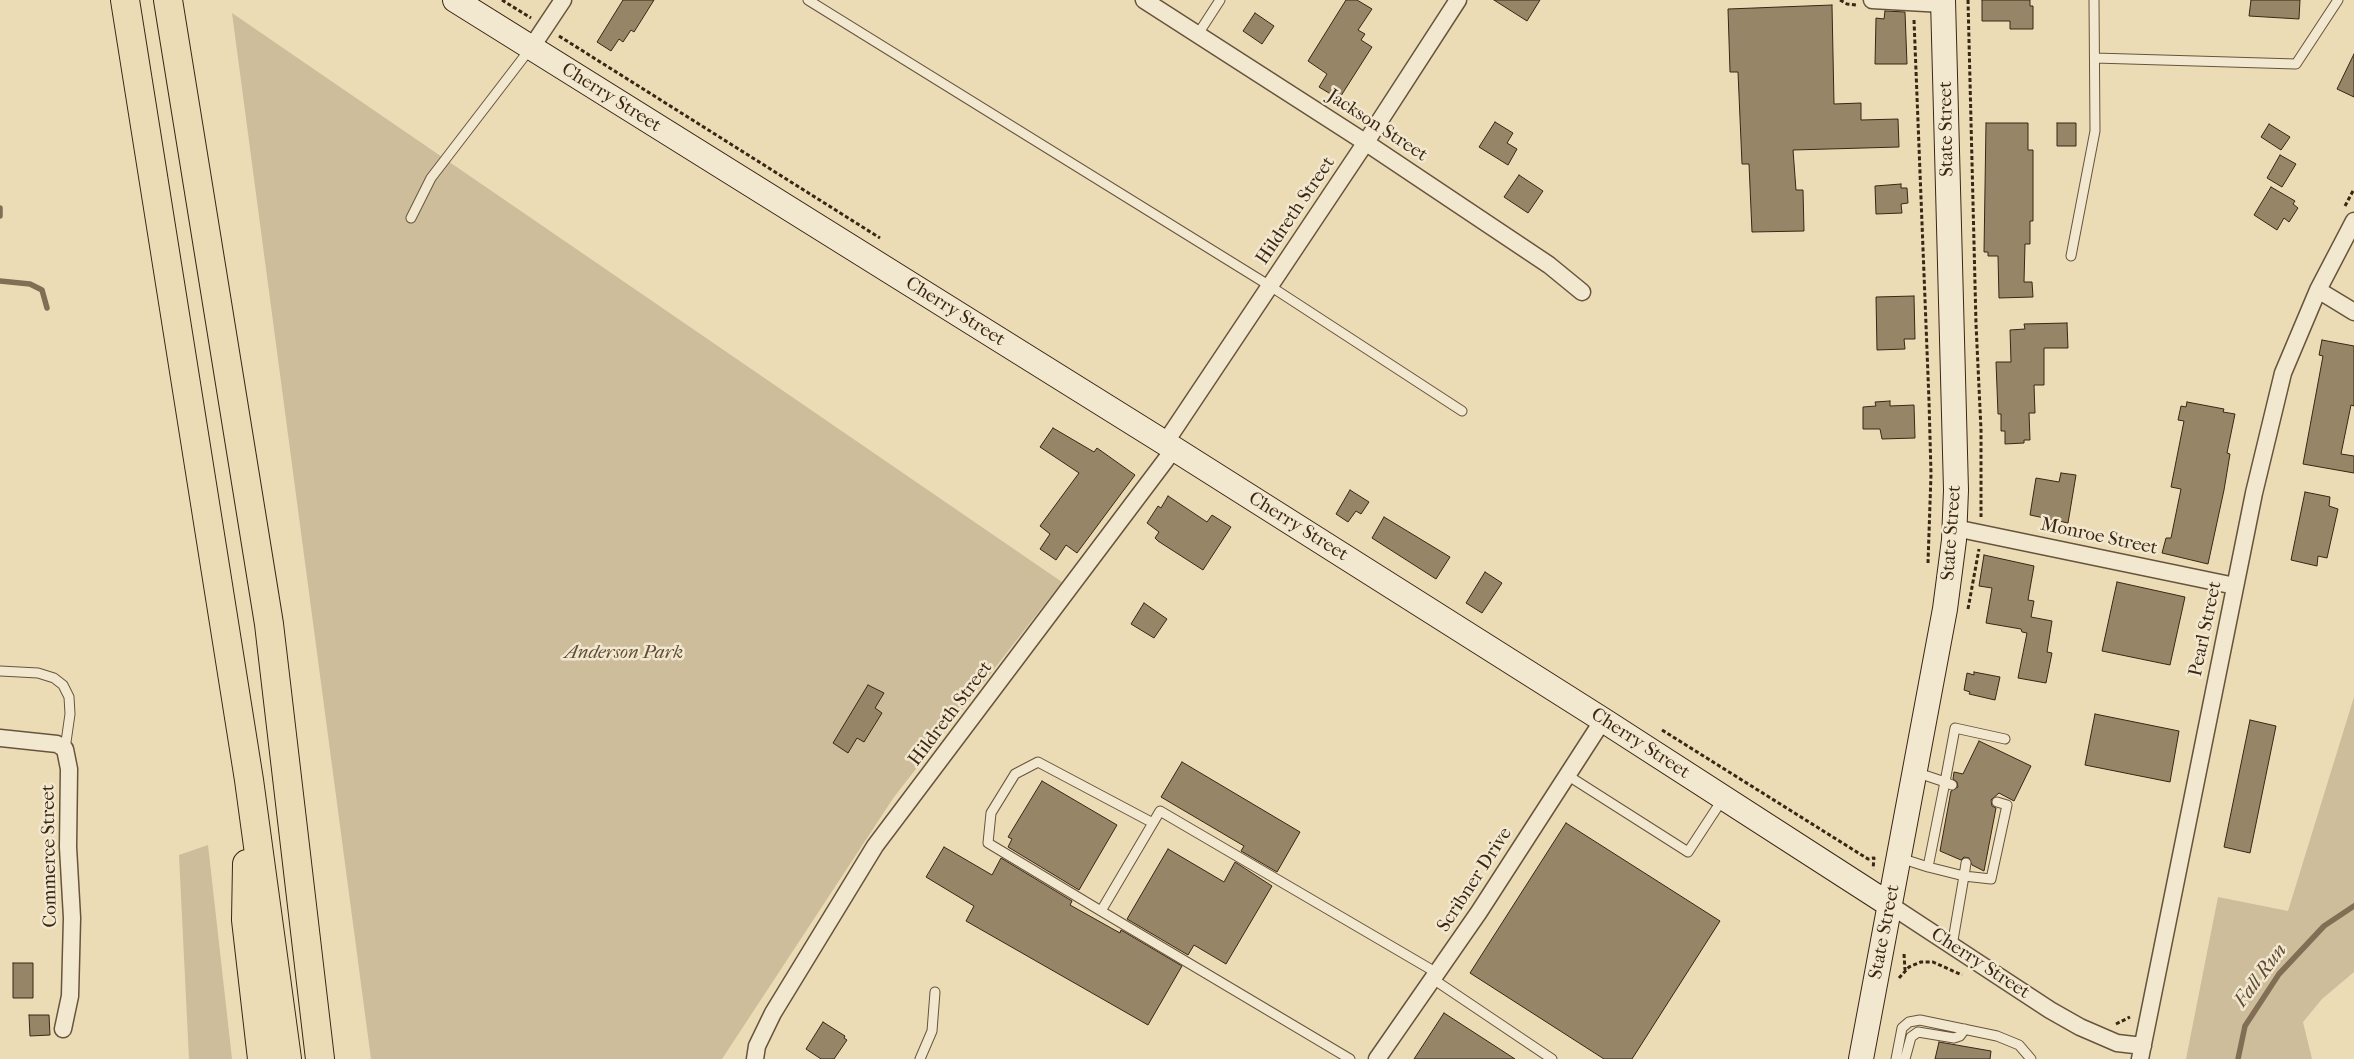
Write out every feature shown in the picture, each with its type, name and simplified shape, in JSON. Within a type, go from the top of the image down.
[{"type":"highway","points":[[125,0],[249,780],[287,1059]]},
{"type":"highway","points":[[168,0],[269,624],[320,1059]]},
{"type":"highway","points":[[249,780],[246,920],[262,1059]]},
{"type":"highway","points":[[312,990],[328,1059]]},
{"type":"street","name":"Cherry Street","points":[[455,0],[1170,446],[1603,720],[1890,904],[2050,1010],[2080,1027],[2142,1052]]},
{"type":"street","points":[[531,48],[563,0]]},
{"type":"street","name":"Jackson Street","points":[[1144,0],[1366,142],[1549,265],[1582,292]]},
{"type":"street","name":"Hildreth Street","points":[[755,1059],[757,1046],[774,1013],[875,846],[1170,446],[1270,286],[1458,0]]},
{"type":"street","points":[[1872,0],[1913,3],[1943,2]]},
{"type":"street","name":"State Street","points":[[1861,1059],[1890,904],[1889,856],[1915,772],[1946,609],[1955,528],[1956,490],[1943,2]]},
{"type":"street","name":"Pearl Street","points":[[2142,1052],[2235,586],[2283,373],[2348,217]]},
{"type":"street","points":[[2318,290],[2354,312]]},
{"type":"street","name":"Monroe Street","points":[[1955,528],[2235,586]]},
{"type":"street","name":"Scribner Drive","points":[[1377,1059],[1435,976],[1603,720]]},
{"type":"street","points":[[0,738],[52,742],[65,749]]},
{"type":"street","name":"Commerce Street","points":[[63,1029],[70,996],[72,918],[68,847],[69,769],[65,749]]},
{"type":"lane","points":[[808,0],[1270,286],[1462,411]]},
{"type":"lane","points":[[1198,34],[1220,0]]},
{"type":"lane","points":[[2071,256],[2095,131],[2094,0]]},
{"type":"lane","points":[[2094,58],[2296,64],[2338,0]]},
{"type":"lane","points":[[411,218],[431,178],[531,48]]},
{"type":"lane","points":[[0,670],[38,673],[54,678],[63,685],[68,697],[70,714],[65,749]]},
{"type":"lane","points":[[1928,867],[1949,783],[1955,728],[2005,739]]},
{"type":"lane","points":[[1153,823],[1038,762],[1015,774],[991,813],[988,843],[1350,1059]]},
{"type":"lane","points":[[1915,772],[1949,783]]},
{"type":"lane","points":[[1567,775],[1688,852],[1724,797]]},
{"type":"lane","points":[[1889,856],[1964,876],[1992,879],[2006,805],[1997,802]]},
{"type":"lane","points":[[1101,911],[1160,811],[1435,976],[1552,1059]]},
{"type":"lane","points":[[1952,946],[1966,862]]},
{"type":"lane","points":[[920,1059],[932,1031],[935,992]]},
{"type":"lane","points":[[1896,1059],[1902,1028],[1909,1022],[1920,1020],[1997,1036],[2019,1046],[2031,1059]]},
{"type":"lane","points":[[1905,1059],[1911,1037],[1918,1032],[1954,1038],[1960,1036],[1965,1029]]},
{"type":"path","points":[[1913,3],[1929,401],[1928,568]]},
{"type":"path","points":[[2348,217],[2354,189]]},
{"type":"path","points":[[1874,858],[1889,856]]},
{"type":"path","points":[[1898,981],[1908,968],[1921,962],[1933,962],[1969,978]]},
{"type":"path","points":[[2113,1024],[2127,1020],[2136,1010]]},
{"type":"green space","name":"Anderson Park","points":[[232,13],[1062,582],[894,797],[722,1059],[371,1059]]},
{"type":"green space","points":[[2354,697],[2354,972],[2322,999],[2303,1022],[2312,1059],[2186,1059],[2218,897],[2288,911]]},
{"type":"green space","points":[[208,845],[232,1059],[189,1059],[179,855]]},
{"type":"building","points":[[623,0],[654,0],[634,32],[631,30],[623,42],[619,39],[611,51],[597,42]]},
{"type":"building","points":[[1346,0],[1357,0],[1372,9],[1358,30],[1365,34],[1361,40],[1372,47],[1339,99],[1319,87],[1327,74],[1308,61]]},
{"type":"building","points":[[1494,0],[1540,0],[1527,21]]},
{"type":"building","points":[[1982,0],[2030,0],[2030,6],[2033,6],[2033,29],[2010,29],[2010,21],[1982,21]]},
{"type":"building","points":[[2251,0],[2300,0],[2299,19],[2249,16]]},
{"type":"building","points":[[1832,5],[1834,104],[1861,103],[1861,120],[1898,119],[1899,147],[1793,150],[1796,190],[1803,190],[1804,231],[1752,232],[1749,164],[1742,164],[1738,72],[1730,72],[1728,9]]},
{"type":"building","points":[[1885,11],[1905,12],[1907,64],[1875,64],[1876,18],[1884,19]]},
{"type":"building","points":[[1255,13],[1274,26],[1262,44],[1243,31]]},
{"type":"building","points":[[2354,54],[2354,97],[2337,89]]},
{"type":"building","points":[[1495,122],[1513,133],[1507,143],[1517,149],[1508,165],[1479,147]]},
{"type":"building","points":[[1986,123],[2028,123],[2028,150],[2033,150],[2033,221],[2030,221],[2030,244],[2025,244],[2024,282],[2032,282],[2033,297],[1999,298],[1998,256],[1988,256],[1988,252],[1984,252]]},
{"type":"building","points":[[2057,123],[2076,123],[2076,146],[2057,146]]},
{"type":"building","points":[[2269,124],[2290,137],[2281,150],[2261,137]]},
{"type":"building","points":[[2280,155],[2296,164],[2282,187],[2267,178]]},
{"type":"building","points":[[1519,175],[1543,191],[1528,213],[1504,197]]},
{"type":"building","points":[[1901,184],[1901,188],[1907,188],[1908,203],[1901,204],[1902,213],[1876,214],[1875,186]]},
{"type":"building","points":[[2271,187],[2295,201],[2293,204],[2298,208],[2289,222],[2284,218],[2277,230],[2254,215]]},
{"type":"building","points":[[1914,296],[1915,339],[1904,339],[1905,349],[1877,350],[1876,297]]},
{"type":"building","points":[[2067,323],[2068,348],[2044,348],[2044,385],[2034,385],[2035,413],[2029,413],[2030,440],[2024,440],[2024,443],[2005,444],[2005,431],[2001,431],[2001,414],[1998,414],[1996,362],[2011,362],[2010,330],[2025,329],[2024,324]]},
{"type":"building","points":[[2322,340],[2354,346],[2354,406],[2351,405],[2341,454],[2354,456],[2354,473],[2303,464],[2323,356],[2319,355]]},
{"type":"building","points":[[1890,401],[1890,406],[1914,405],[1915,438],[1882,439],[1880,429],[1863,429],[1863,407],[1876,406],[1875,402]]},
{"type":"building","points":[[2187,402],[2224,409],[2223,412],[2235,414],[2227,453],[2230,454],[2224,490],[2208,564],[2162,553],[2166,538],[2171,538],[2181,489],[2171,487],[2184,421],[2178,420],[2181,406],[2186,407]]},
{"type":"building","points":[[1053,428],[1094,452],[1097,448],[1135,475],[1077,553],[1066,545],[1056,560],[1040,549],[1050,534],[1040,526],[1079,473],[1040,447]]},
{"type":"building","points":[[2061,473],[2076,475],[2068,523],[2030,515],[2036,478],[2059,482]]},
{"type":"building","points":[[1350,490],[1369,502],[1361,514],[1356,511],[1348,522],[1336,514]]},
{"type":"building","points":[[2305,492],[2330,497],[2329,506],[2338,509],[2327,558],[2318,556],[2317,566],[2291,560]]},
{"type":"building","points":[[1168,496],[1207,522],[1212,515],[1231,527],[1203,570],[1158,541],[1155,538],[1159,532],[1147,523],[1158,506],[1161,508]]},
{"type":"building","points":[[1384,517],[1450,557],[1436,579],[1372,538]]},
{"type":"building","points":[[1984,555],[2034,566],[2028,600],[2034,601],[2031,617],[2052,621],[2047,652],[2052,653],[2046,683],[2018,678],[2027,633],[2022,632],[2021,629],[1986,623],[1992,588],[1979,586]]},
{"type":"building","points":[[1485,572],[1502,583],[1482,613],[1466,603]]},
{"type":"building","points":[[2117,582],[2185,597],[2170,665],[2102,651]]},
{"type":"building","points":[[1144,603],[1167,619],[1154,638],[1131,624]]},
{"type":"building","points":[[1974,672],[2000,677],[1995,700],[1969,694],[1970,692],[1964,690],[1967,673],[1974,675]]},
{"type":"building","points":[[868,685],[884,693],[875,708],[882,713],[864,742],[857,738],[848,753],[833,743]]},
{"type":"building","points":[[2095,714],[2179,731],[2170,782],[2085,765]]},
{"type":"building","points":[[2250,720],[2276,726],[2250,853],[2224,847]]},
{"type":"building","points":[[1979,741],[2031,766],[2014,801],[1999,793],[1991,800],[1992,806],[1996,808],[1984,871],[1972,865],[1969,858],[1964,857],[1961,860],[1940,851],[1951,791],[1958,787],[1957,782],[1953,779],[1954,772],[1963,774]]},
{"type":"building","points":[[1182,762],[1300,832],[1277,872],[1241,851],[1244,846],[1161,797]]},
{"type":"building","points":[[1042,781],[1117,825],[1079,890],[1008,847],[1012,839],[1008,837]]},
{"type":"building","points":[[1566,823],[1720,921],[1632,1059],[1604,1059],[1470,973]]},
{"type":"building","points":[[944,847],[992,875],[1001,858],[1072,901],[1070,905],[1120,933],[1121,930],[1182,966],[1148,1025],[966,921],[974,906],[926,877]]},
{"type":"building","points":[[1168,849],[1224,882],[1235,862],[1272,886],[1226,964],[1194,945],[1188,955],[1127,919]]},
{"type":"building","points":[[13,963],[33,963],[33,998],[13,998]]},
{"type":"building","points":[[1444,1013],[1515,1059],[1414,1059]]},
{"type":"building","points":[[29,1015],[49,1015],[50,1035],[30,1036]]},
{"type":"building","points":[[823,1022],[845,1036],[844,1038],[847,1040],[834,1059],[821,1059],[806,1049]]},
{"type":"building","points":[[1939,1042],[1991,1051],[1990,1059],[1935,1059]]},
{"type":"waterway","points":[[0,208],[0,216]]},
{"type":"waterway","points":[[0,281],[30,284],[42,290],[47,308]]},
{"type":"waterway","name":"Fall Run","points":[[2238,1059],[2245,1026],[2279,974],[2324,926],[2354,906]]}]
